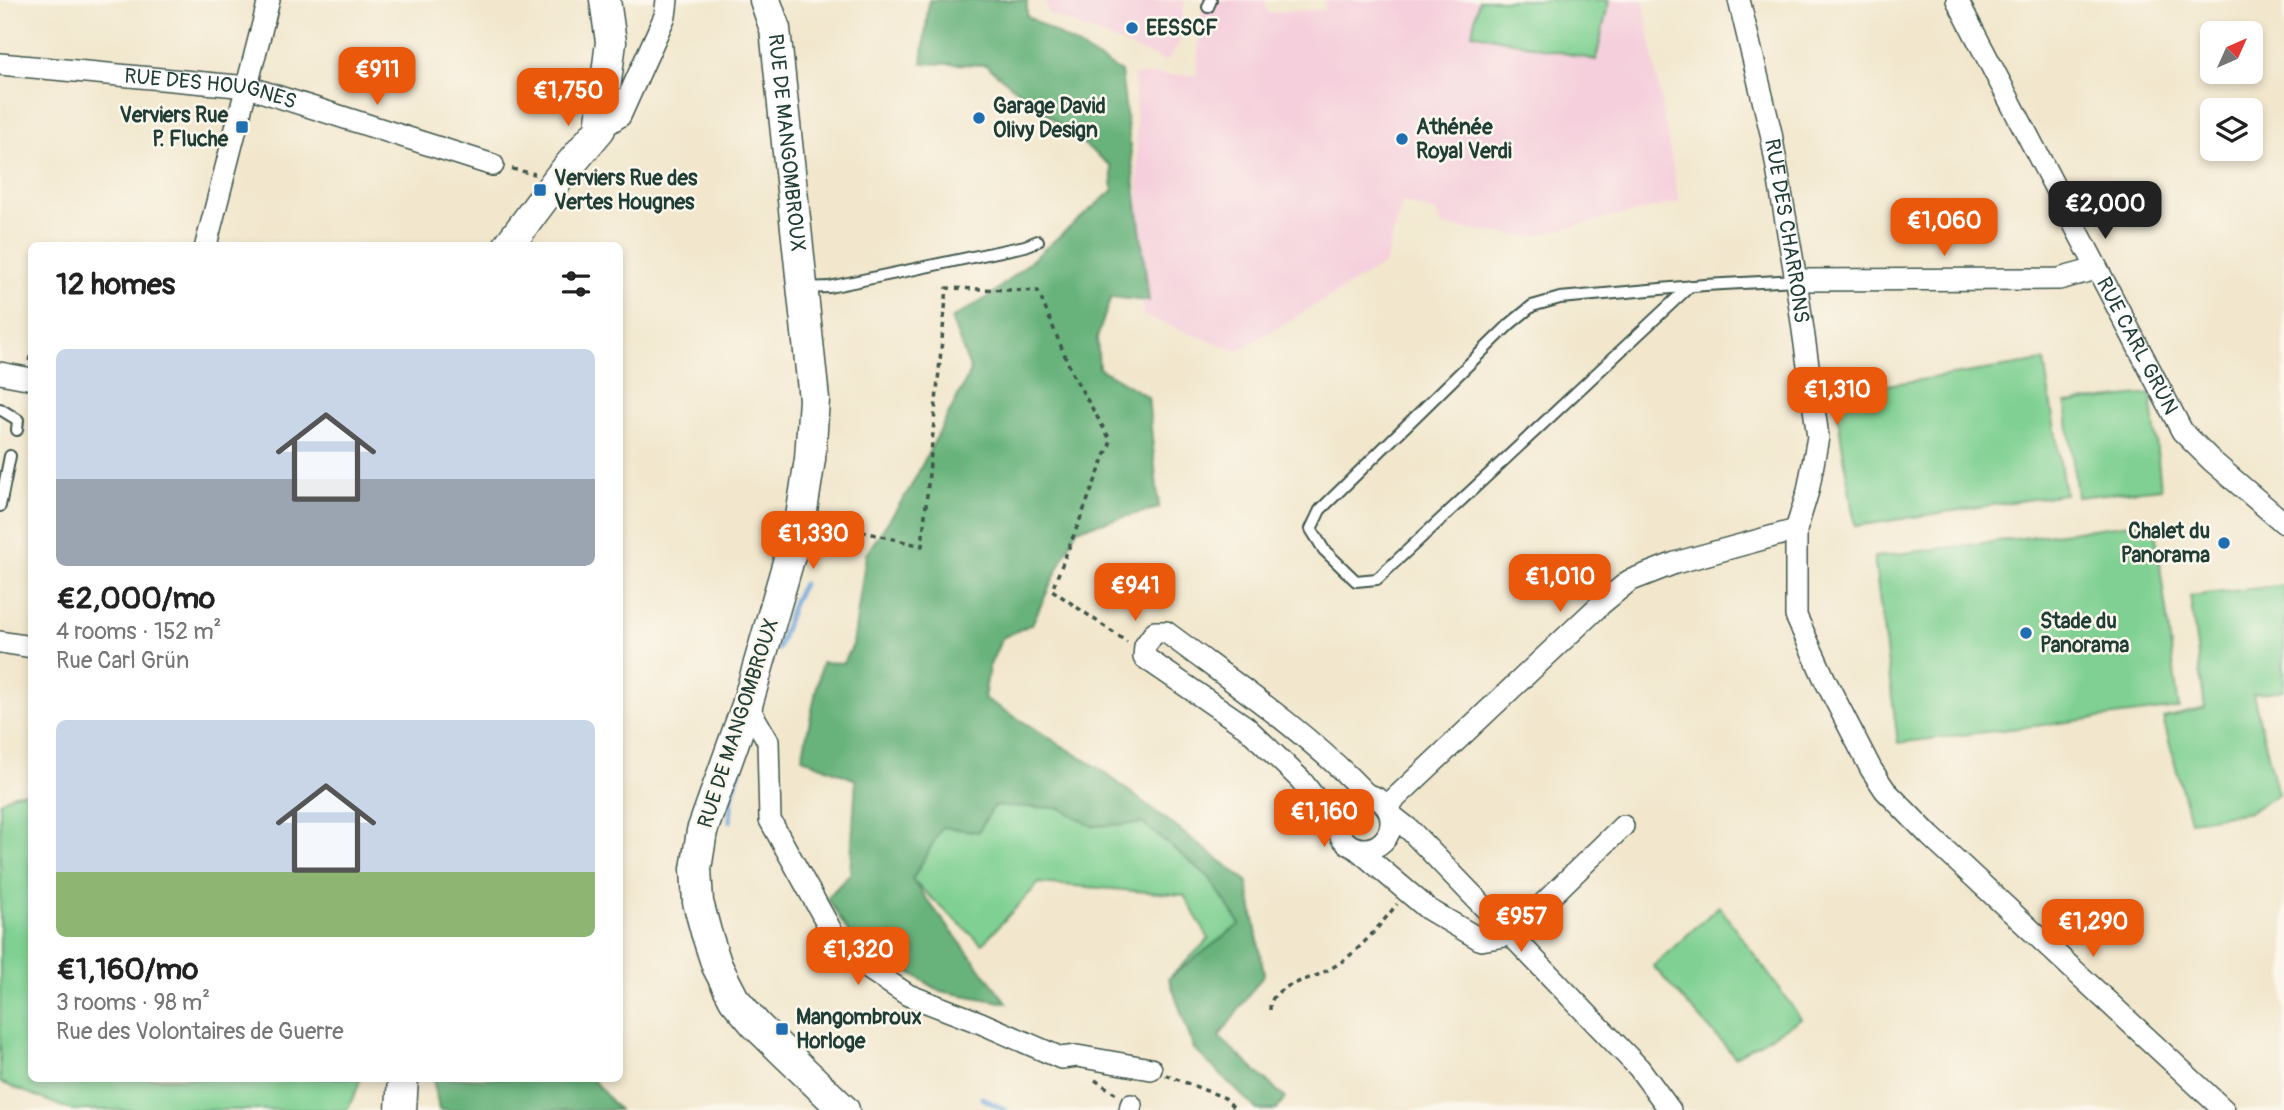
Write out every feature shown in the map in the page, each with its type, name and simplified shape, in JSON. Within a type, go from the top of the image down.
[{"type":"main road","points":[[511,242],[558,179],[600,129],[611,43],[605,0]]},
{"type":"main road","name":"RUE DE MANGOMBROUX","points":[[765,0],[775,29],[814,399],[810,459],[801,517],[747,705],[702,831],[696,869],[698,902],[717,966],[734,999],[756,1025],[844,1110]]},
{"type":"main road","points":[[401,1110],[403,1082]]},
{"type":"street","points":[[207,242],[269,0]]},
{"type":"street","points":[[600,129],[620,116],[665,16],[667,0]]},
{"type":"street","name":"RUE DES CHARRONS","points":[[1739,0],[1771,133],[1796,280],[1818,437],[1808,491],[1796,530],[1796,616],[1825,680],[1871,769],[1892,798],[2224,1110]]},
{"type":"street","name":"RUE CARL GRÜN","points":[[1957,0],[2182,432],[2284,523]]},
{"type":"street","name":"RUE DES HOUGNES","points":[[0,64],[247,86],[492,165]]},
{"type":"street","points":[[1796,280],[2059,279],[2096,269]]},
{"type":"street","points":[[0,373],[28,378]]},
{"type":"street","points":[[1389,811],[1629,580],[1675,563],[1796,530]]},
{"type":"street","points":[[1366,794],[1264,705],[1166,632],[1155,632],[1145,646],[1144,657],[1246,727],[1300,779],[1337,826],[1341,836],[1428,909],[1481,940],[1511,935],[1623,826]]},
{"type":"street","points":[[0,642],[28,646]]},
{"type":"street","points":[[747,705],[768,741],[770,820],[832,932],[866,967],[908,995],[1061,1058],[1077,1056],[1151,1069]]},
{"type":"street","points":[[1246,727],[1264,705]]},
{"type":"street","points":[[1337,826],[1338,816],[1347,800],[1366,794],[1374,796],[1639,1068],[1670,1110]]},
{"type":"street","points":[[1356,848],[1366,849],[1385,839],[1392,822],[1389,811]]},
{"type":"lane","points":[[802,288],[829,287],[1038,241]]},
{"type":"lane","points":[[1690,286],[1377,579],[1356,581],[1324,550],[1311,529],[1320,510],[1510,324],[1532,306],[1560,298],[1690,286],[1796,280]]},
{"type":"lane","points":[[0,410],[18,420],[17,430]]},
{"type":"lane","points":[[0,506],[10,456]]},
{"type":"path","points":[[492,165],[558,179]]},
{"type":"path","points":[[801,517],[922,546],[947,288],[1038,291],[1073,375],[1111,441],[1052,590],[1130,644],[1144,657]]},
{"type":"path","points":[[1270,1010],[1269,1001],[1276,992],[1327,971],[1361,944],[1407,892]]},
{"type":"path","points":[[1077,1056],[1079,1069],[1130,1107]]},
{"type":"path","points":[[1151,1069],[1225,1098],[1236,1110]]},
{"type":"shaded area","name":"EESSCF","points":[[1045,0],[1185,0],[1179,43],[1167,62],[1049,14]]},
{"type":"shaded area","name":"Athénée Royal Verdi","points":[[1203,0],[1265,0],[1268,13],[1325,9],[1324,0],[1643,0],[1679,202],[1528,237],[1442,226],[1436,212],[1402,202],[1385,264],[1238,351],[1143,316],[1134,75],[1196,75]]},
{"type":"green space","points":[[929,0],[1027,0],[1027,16],[1121,72],[1149,301],[1111,297],[1097,338],[1099,368],[1148,397],[1159,508],[1077,529],[1032,624],[1002,638],[989,667],[984,698],[1097,767],[1247,881],[1264,974],[1219,1037],[1285,1098],[1277,1110],[1257,1110],[1194,1049],[1169,978],[1240,924],[1209,877],[1143,823],[1092,826],[1060,808],[994,806],[978,832],[942,827],[912,880],[1007,1003],[940,991],[850,935],[827,898],[850,874],[856,780],[802,758],[822,662],[843,663],[853,645],[866,554],[908,492],[971,371],[951,319],[990,296],[1113,190],[1111,166],[986,65],[922,63]]},
{"type":"green space","points":[[1479,0],[1609,0],[1596,60],[1472,33]]},
{"type":"green space","points":[[2044,361],[2065,494],[1855,526],[1834,393]]},
{"type":"green space","points":[[2151,394],[2161,488],[2077,497],[2066,403]]},
{"type":"green space","name":"Stade du Panorama","points":[[2154,521],[2179,708],[1898,743],[1874,557]]},
{"type":"green space","points":[[2284,585],[2284,690],[2253,694],[2278,794],[2250,812],[2190,821],[2163,718],[2205,708],[2190,596]]},
{"type":"green space","points":[[28,792],[28,1082],[359,1082],[347,1110],[71,1110],[0,1082],[0,802],[14,794]]},
{"type":"green space","points":[[994,806],[1060,808],[1092,826],[1142,823],[1209,877],[1241,924],[1169,978],[1209,939],[1184,895],[1039,883],[982,944],[912,880],[942,826],[978,832]]},
{"type":"green space","points":[[1719,906],[1801,1019],[1735,1057],[1653,966]]},
{"type":"green space","points":[[434,1082],[594,1082],[619,1110],[439,1110]]},
{"type":"waterway","points":[[778,649],[794,601],[803,584]]},
{"type":"waterway","points":[[730,821],[732,796],[745,753]]},
{"type":"waterway","points":[[982,1098],[1005,1110]]},
{"type":"place","name":"EESSCF","points":[[1132,28]]},
{"type":"place","name":"Garage David Olivy Design","points":[[979,118]]},
{"type":"place","name":"Verviers Rue P. Fluche","points":[[242,127]]},
{"type":"place","name":"Athénée Royal Verdi","points":[[1402,139]]},
{"type":"place","name":"Verviers Rue des Vertes Hougnes","points":[[540,190]]},
{"type":"place","name":"Chalet du Panorama","points":[[2224,543]]},
{"type":"place","name":"Stade du Panorama","points":[[2026,633]]},
{"type":"place","name":"Mangombroux Horloge","points":[[782,1029]]}]
